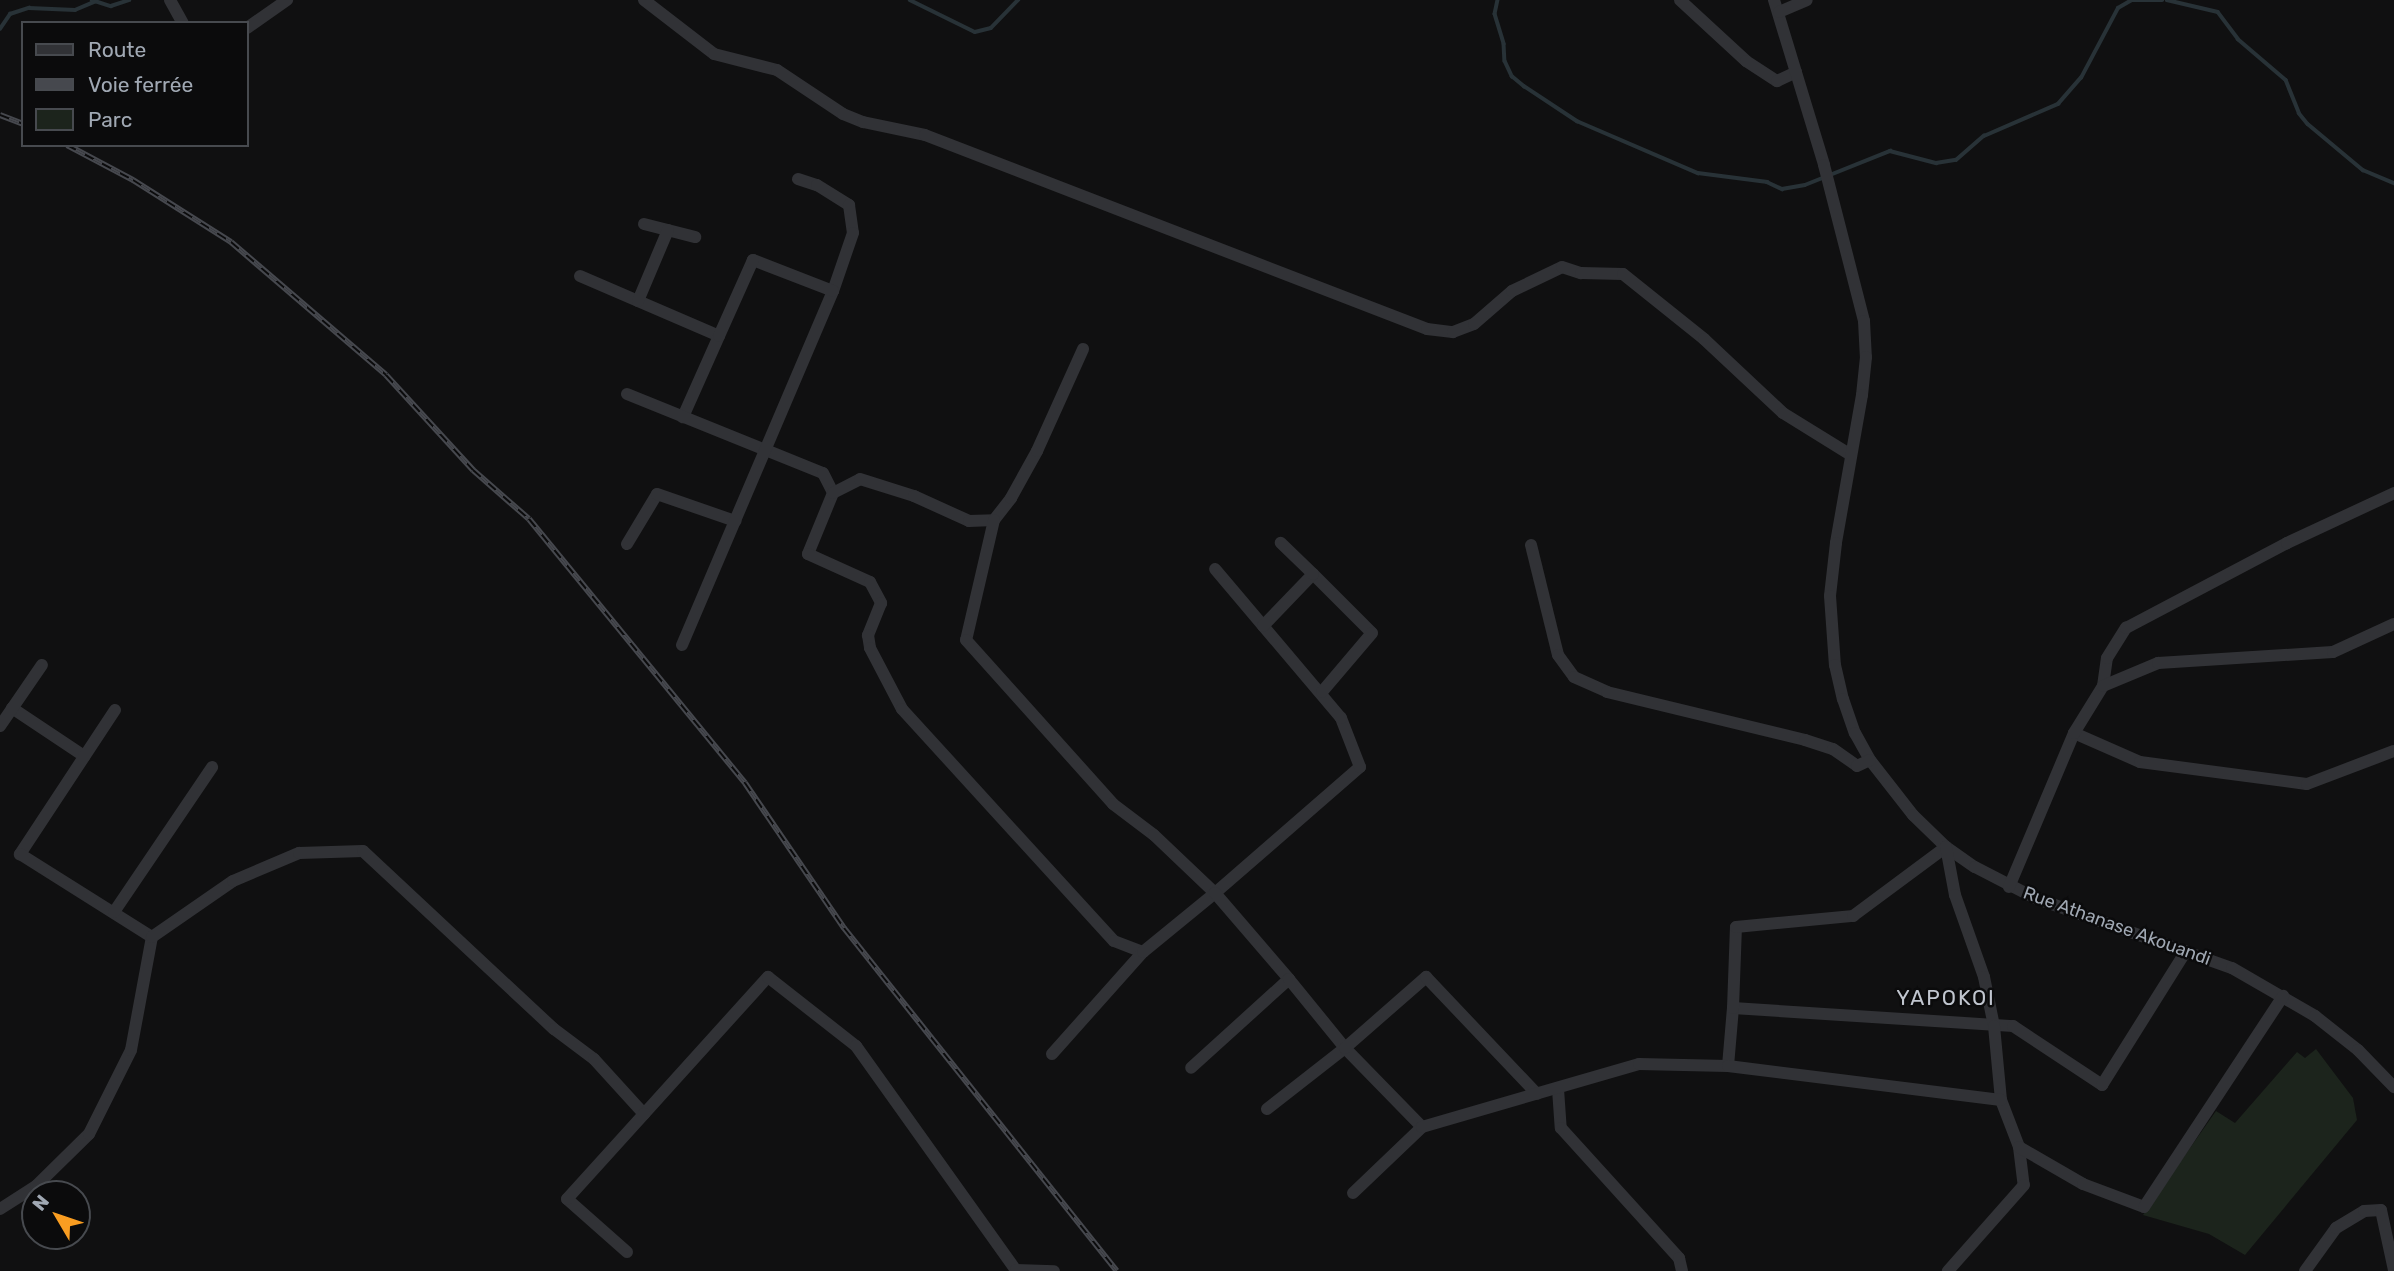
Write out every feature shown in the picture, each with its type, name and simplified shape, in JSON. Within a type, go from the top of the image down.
[{"type":"street","points":[[170,0],[182,21]]},
{"type":"street","points":[[248,27],[287,0]]},
{"type":"street","points":[[644,0],[715,54],[777,70],[843,114],[863,122],[925,135],[1427,329],[1453,332],[1474,324],[1512,291],[1562,267],[1581,273],[1623,274],[1704,339],[1783,412],[1851,455]]},
{"type":"street","points":[[1680,0],[1746,61],[1777,81],[1796,72]]},
{"type":"street","points":[[1776,6],[1807,0]]},
{"type":"street","name":"Rue Athanase Akouandi","points":[[1776,6],[1830,184],[1864,321],[1866,357],[1830,596],[1832,636],[1843,699],[1855,733],[1870,760],[1913,816],[1946,847],[2009,887],[2232,968],[2315,1016],[2358,1050],[2394,1087]]},
{"type":"street","points":[[682,645],[833,291],[853,233],[849,205],[817,185],[797,179]]},
{"type":"street","points":[[645,224],[695,237]]},
{"type":"street","points":[[638,301],[668,230]]},
{"type":"street","points":[[683,417],[753,260],[833,291]]},
{"type":"street","points":[[580,276],[719,336]]},
{"type":"street","points":[[1083,349],[1037,451],[1012,499],[994,520],[966,640],[1113,804],[1154,835],[1215,893],[1345,1048],[1422,1127]]},
{"type":"street","points":[[627,394],[823,472],[833,493]]},
{"type":"street","points":[[994,520],[969,521],[914,496],[860,479],[833,493],[808,554],[870,582],[881,603],[868,635],[870,648],[902,709],[1114,942],[1143,952]]},
{"type":"street","points":[[2009,887],[2074,733],[2103,685],[2112,647],[2126,628],[2287,544],[2394,493]]},
{"type":"street","points":[[627,544],[657,494],[735,521]]},
{"type":"street","points":[[1281,543],[1372,633],[1322,692]]},
{"type":"street","points":[[1531,545],[1558,654],[1574,677],[1607,692],[1805,740],[1833,749],[1857,766],[1870,760]]},
{"type":"street","points":[[1052,1054],[1143,952],[1360,767],[1341,718],[1322,692],[1215,569]]},
{"type":"street","points":[[1263,626],[1313,574]]},
{"type":"street","points":[[2103,685],[2158,663],[2333,652],[2394,624]]},
{"type":"street","points":[[0,726],[42,665]]},
{"type":"street","points":[[12,708],[84,756]]},
{"type":"street","points":[[115,710],[20,854],[152,937]]},
{"type":"street","points":[[2074,733],[2140,762],[2307,784],[2394,751]]},
{"type":"street","points":[[114,912],[212,767]]},
{"type":"street","points":[[1728,1066],[1734,1008],[1736,927],[1853,916],[1946,847],[1955,895],[1984,977],[1994,1026],[2001,1100],[2019,1147],[2024,1185],[1948,1271]]},
{"type":"street","points":[[0,1209],[36,1186],[89,1134],[131,1050],[152,937],[233,881],[299,853],[363,851],[554,1029],[594,1059],[644,1114]]},
{"type":"street","points":[[1734,1008],[2013,1026],[2102,1085],[2186,951]]},
{"type":"street","points":[[627,1252],[568,1199],[768,976],[856,1046],[1016,1270],[1054,1271]]},
{"type":"street","points":[[1267,1109],[1345,1048],[1426,977],[1537,1094]]},
{"type":"street","points":[[1191,1068],[1289,979]]},
{"type":"street","points":[[2019,1147],[2083,1184],[2144,1207],[2283,996]]},
{"type":"street","points":[[1353,1193],[1422,1127],[1639,1065],[1728,1066],[2001,1100]]},
{"type":"street","points":[[1558,1089],[1561,1128],[1679,1258],[1682,1271]]},
{"type":"street","points":[[2305,1271],[2336,1228],[2364,1211],[2381,1210],[2394,1270]]},
{"type":"green space","points":[[2316,1049],[2353,1098],[2357,1120],[2245,1255],[2209,1234],[2143,1215],[2216,1111],[2235,1123],[2297,1052],[2305,1058]]},
{"type":"waterway","points":[[92,0],[111,6],[129,0]]},
{"type":"waterway","points":[[910,0],[975,32],[991,28],[1018,0]]},
{"type":"waterway","points":[[1498,0],[1495,14],[1504,44],[1505,61],[1512,76],[1524,86],[1577,121],[1698,173],[1767,182],[1782,189],[1805,185],[1890,151],[1936,163],[1956,160],[1984,136],[2058,104],[2081,78],[2118,8],[2132,0],[2162,0]]},
{"type":"waterway","points":[[2167,0],[2218,12],[2238,39],[2286,80],[2299,113],[2308,124],[2363,170],[2394,183]]},
{"type":"waterway","points":[[0,29],[10,14],[29,8],[75,10],[96,1]]},
{"type":"railway","points":[[0,115],[21,123]]},
{"type":"railway","points":[[71,147],[133,180],[231,242],[386,375],[473,470],[529,519],[745,783],[844,928],[1117,1271]]},
{"type":"district","name":"YAPOKOI","points":[[1946,998]]}]
